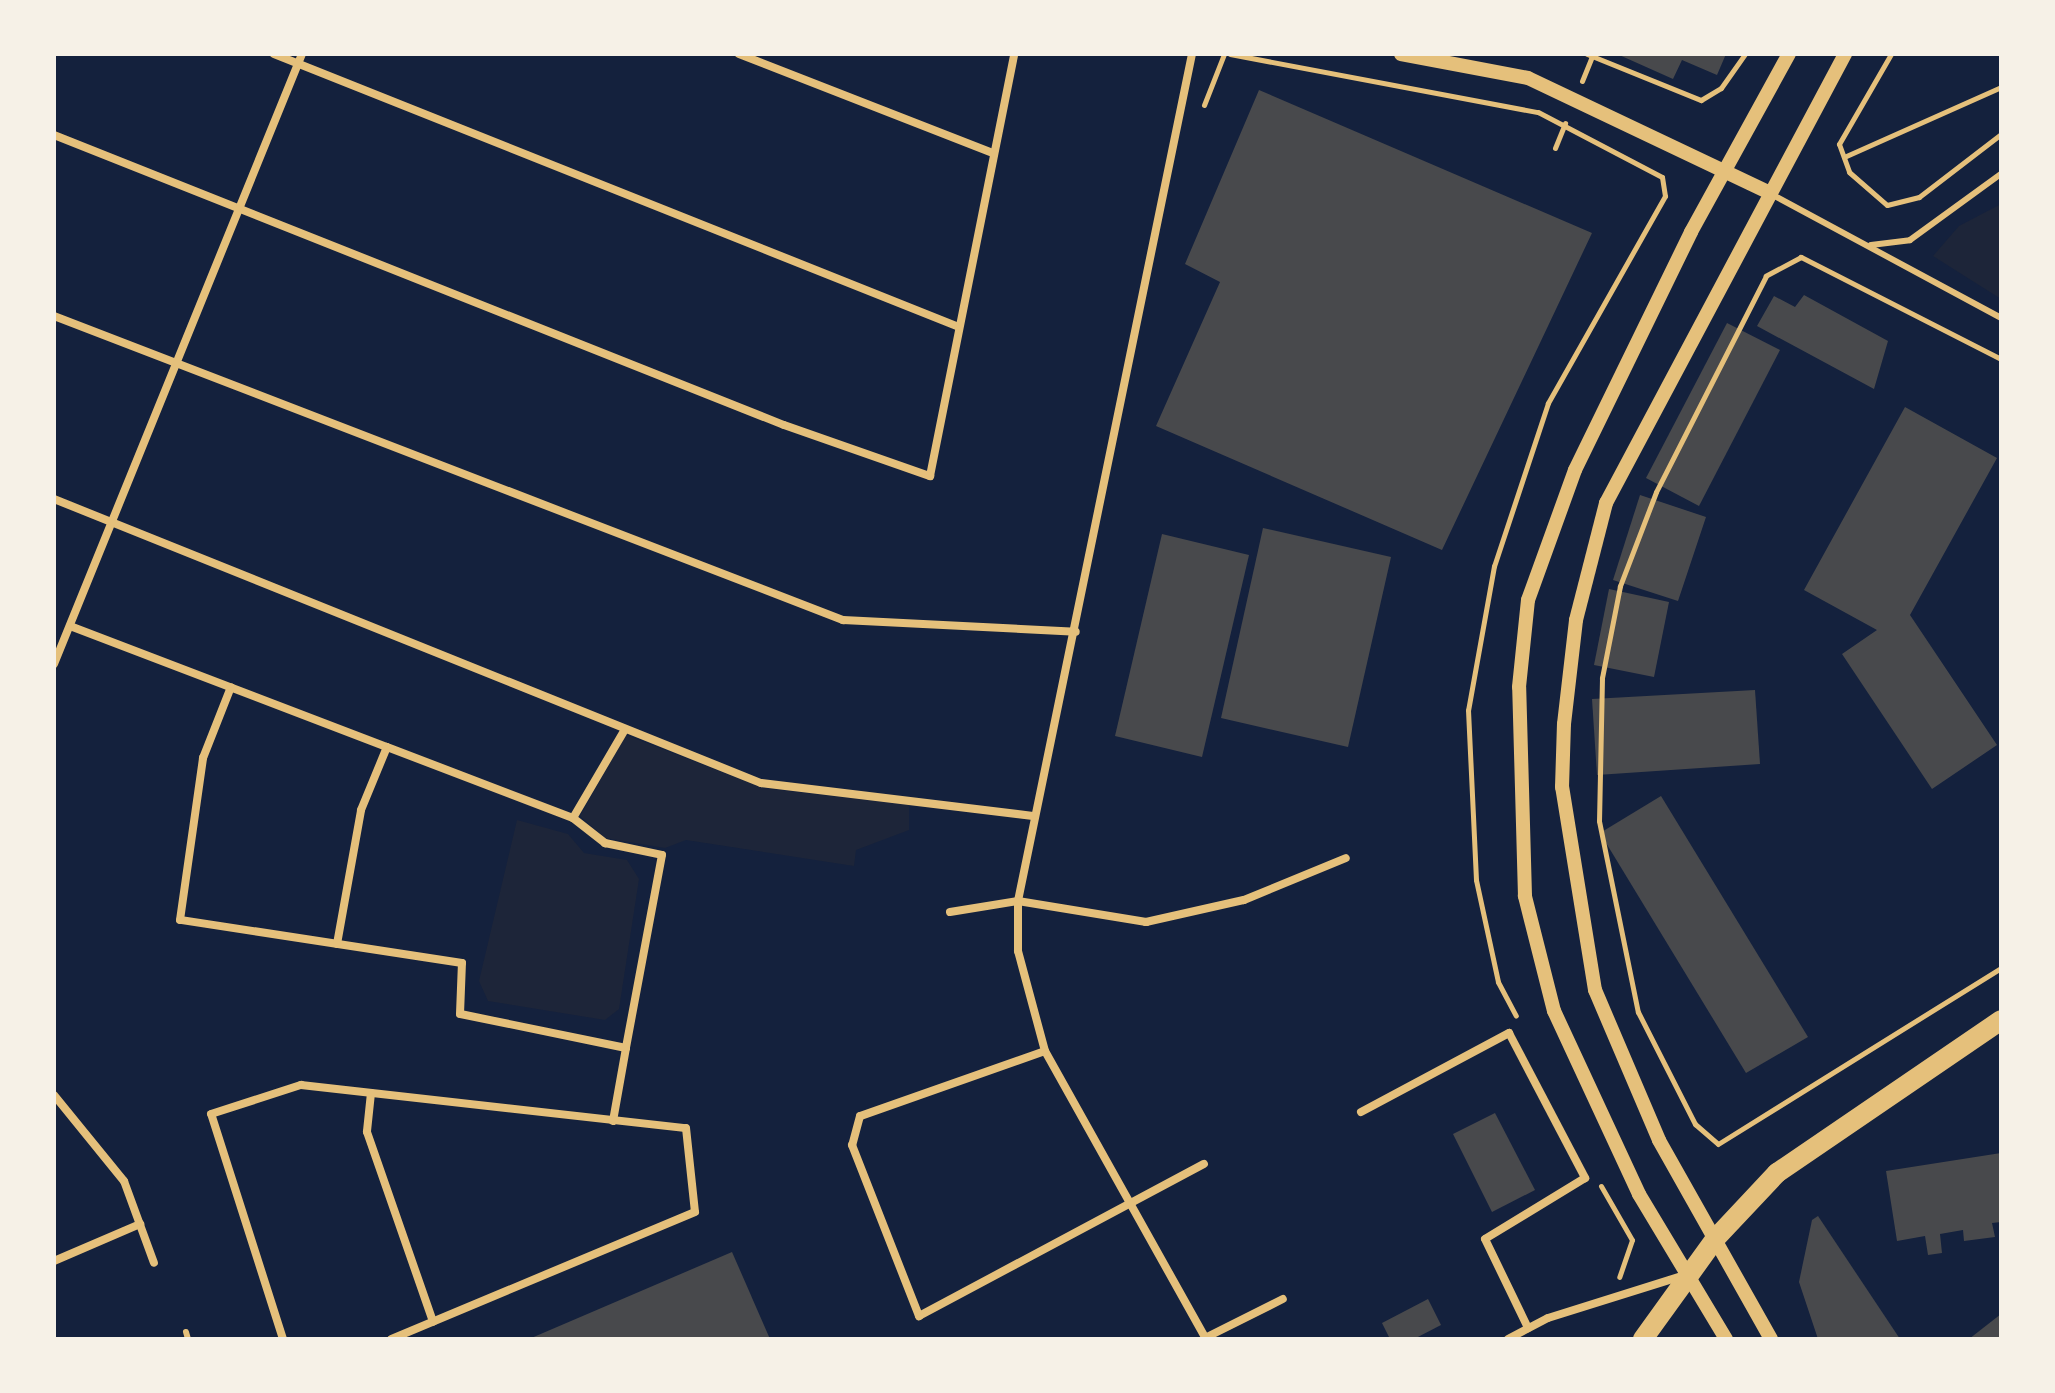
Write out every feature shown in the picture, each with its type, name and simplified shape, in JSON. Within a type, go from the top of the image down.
[{"type":"main road","points":[[1643,1339],[1686,1274],[1777,1173],[2001,1020]]},
{"type":"street","points":[[274,54],[959,327]]},
{"type":"street","points":[[54,664],[302,54]]},
{"type":"street","points":[[739,54],[993,153]]},
{"type":"street","points":[[54,135],[238,211],[784,425],[930,476],[1014,54]]},
{"type":"street","points":[[1192,54],[1076,632],[1018,901],[1018,951],[1045,1051],[1129,1208],[1205,1339],[1283,1299]]},
{"type":"street","points":[[1401,54],[1528,78],[1768,192]]},
{"type":"street","points":[[1726,1339],[1639,1194],[1554,1011],[1525,896],[1519,687],[1528,600],[1575,470],[1724,169],[1789,54]]},
{"type":"street","points":[[1771,1339],[1659,1140],[1595,990],[1562,787],[1564,724],[1576,620],[1606,503],[1768,192],[1845,54]]},
{"type":"street","points":[[54,316],[175,366],[843,620],[1076,632]]},
{"type":"street","points":[[54,499],[624,731],[761,783],[1035,816]]},
{"type":"street","points":[[70,626],[573,818],[605,843],[662,855],[613,1121]]},
{"type":"street","points":[[231,687],[203,758],[180,920],[462,963],[460,1014],[626,1048]]},
{"type":"street","points":[[573,818],[624,731]]},
{"type":"street","points":[[337,944],[361,810],[387,747]]},
{"type":"street","points":[[950,912],[1018,901],[1146,922],[1244,900],[1346,858]]},
{"type":"street","points":[[1361,1112],[1509,1033],[1585,1178],[1485,1239],[1528,1328]]},
{"type":"street","points":[[1045,1051],[860,1116],[852,1145],[919,1316],[1129,1208],[1204,1164]]},
{"type":"street","points":[[283,1339],[211,1114],[301,1085],[686,1128],[695,1212],[391,1339]]},
{"type":"street","points":[[371,1093],[367,1132],[433,1322]]},
{"type":"street","points":[[54,1095],[124,1181],[154,1263]]},
{"type":"street","points":[[54,1261],[140,1224]]},
{"type":"street","points":[[1508,1339],[1528,1328],[1686,1274]]},
{"type":"lane","points":[[1867,244],[1910,240],[2001,174]]},
{"type":"lane","points":[[1768,192],[2001,318]]},
{"type":"path","points":[[1230,54],[1538,112]]},
{"type":"path","points":[[1587,54],[1701,100],[1721,88],[1745,54]]},
{"type":"path","points":[[1891,54],[1839,144],[1849,172],[1887,205],[1919,197],[2001,134]]},
{"type":"path","points":[[1844,157],[2001,87]]},
{"type":"path","points":[[2001,359],[1801,257],[1766,276],[1656,492],[1620,586],[1602,678],[1599,821],[1638,1012],[1695,1124],[1718,1144],[2001,968]]},
{"type":"shaded area","points":[[2001,204],[2001,299],[1933,256],[1959,226]]},
{"type":"shaded area","points":[[626,735],[763,788],[909,805],[909,830],[856,850],[854,866],[686,840],[665,848],[605,838],[580,816]]},
{"type":"shaded area","points":[[517,820],[568,834],[584,853],[627,860],[639,879],[619,1009],[605,1020],[488,1001],[479,981]]},
{"type":"building","points":[[1617,54],[1726,54],[1717,75],[1682,60],[1673,79]]},
{"type":"building","points":[[1259,90],[1592,233],[1442,550],[1156,426],[1220,282],[1185,264]]},
{"type":"building","points":[[1804,295],[1888,341],[1874,389],[1757,326],[1774,296],[1795,307]]},
{"type":"building","points":[[1727,323],[1780,350],[1699,506],[1646,478]]},
{"type":"building","points":[[1905,407],[1997,458],[1910,615],[1997,745],[1932,789],[1842,654],[1877,630],[1804,590]]},
{"type":"building","points":[[1640,495],[1706,517],[1678,601],[1613,580]]},
{"type":"building","points":[[1263,528],[1391,557],[1348,747],[1221,718]]},
{"type":"building","points":[[1162,534],[1249,555],[1202,757],[1115,736]]},
{"type":"building","points":[[1609,589],[1669,602],[1654,677],[1594,665]]},
{"type":"building","points":[[1755,690],[1760,764],[1597,775],[1592,699]]},
{"type":"building","points":[[1661,796],[1808,1037],[1746,1073],[1600,833]]},
{"type":"building","points":[[1495,1113],[1535,1190],[1492,1212],[1453,1134]]},
{"type":"building","points":[[2001,1153],[2001,1222],[1992,1223],[1995,1237],[1964,1241],[1963,1230],[1940,1234],[1942,1253],[1928,1255],[1925,1236],[1897,1241],[1886,1171]]},
{"type":"building","points":[[1818,1216],[1900,1339],[1818,1339],[1799,1282],[1812,1220]]},
{"type":"building","points":[[732,1252],[770,1339],[529,1339]]},
{"type":"building","points":[[1428,1299],[1441,1325],[1414,1339],[1390,1339],[1382,1323]]},
{"type":"building","points":[[2001,1314],[2001,1339],[1969,1339]]}]
